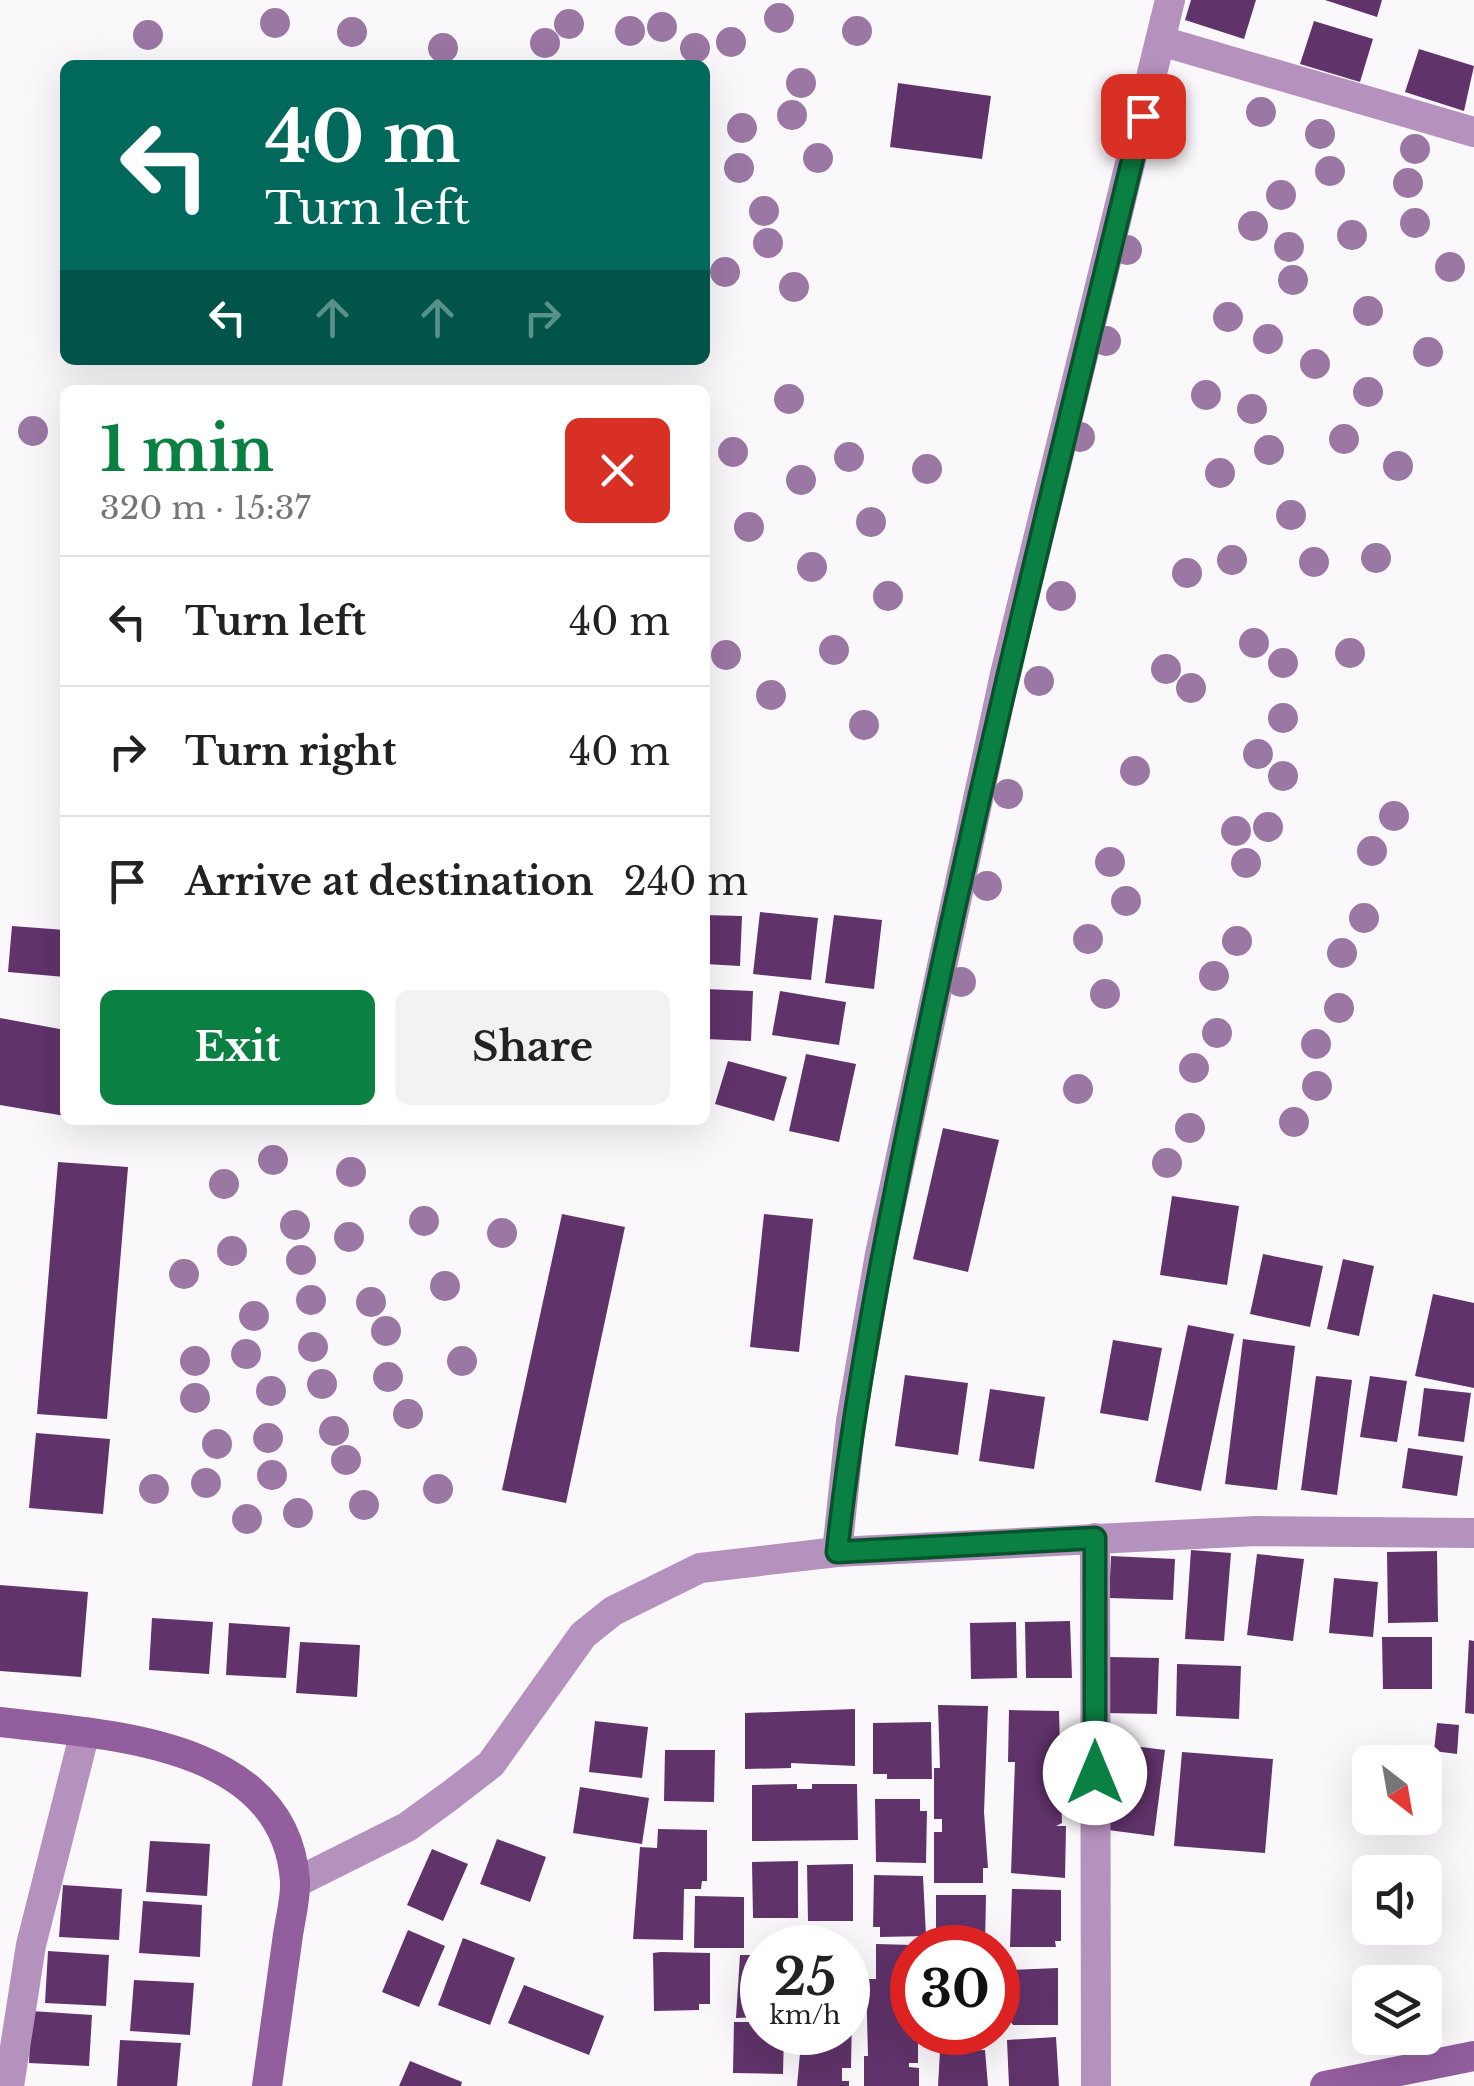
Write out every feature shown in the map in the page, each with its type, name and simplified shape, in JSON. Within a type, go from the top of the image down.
[{"type":"street","points":[[837,1552],[851,1421],[888,1215],[1006,674],[1170,0]]},
{"type":"street","points":[[1161,41],[1474,132]]},
{"type":"street","points":[[295,1883],[407,1827],[491,1764],[564,1656],[613,1611],[700,1568],[837,1552],[1256,1530],[1474,1533]]},
{"type":"street","points":[[1095,1538],[1096,2086]]},
{"type":"street","points":[[0,1722],[85,1732],[196,1758],[245,1784],[270,1812],[287,1846],[295,1883],[268,2086]]},
{"type":"street","points":[[9,2086],[8,2052],[85,1732]]},
{"type":"street","points":[[1325,2086],[1474,2056]]},
{"type":"building","points":[[1191,0],[1256,0],[1244,39],[1185,20]]},
{"type":"building","points":[[1325,0],[1382,0],[1377,17]]},
{"type":"building","points":[[1314,21],[1373,39],[1360,82],[1300,64]]},
{"type":"building","points":[[1419,49],[1474,66],[1464,111],[1405,92]]},
{"type":"building","points":[[898,83],[991,96],[982,159],[890,147]]},
{"type":"building","points":[[760,912],[818,918],[811,980],[753,974]]},
{"type":"building","points":[[710,915],[742,916],[740,966],[710,964]]},
{"type":"building","points":[[834,915],[882,920],[874,989],[825,983]]},
{"type":"building","points":[[12,926],[60,930],[60,977],[8,972]]},
{"type":"building","points":[[710,989],[753,991],[751,1041],[710,1039]]},
{"type":"building","points":[[780,991],[846,1002],[839,1045],[772,1035]]},
{"type":"building","points":[[0,1018],[60,1029],[60,1115],[0,1105]]},
{"type":"building","points":[[806,1054],[856,1064],[839,1142],[789,1131]]},
{"type":"building","points":[[728,1061],[787,1077],[774,1121],[715,1104]]},
{"type":"building","points":[[943,1128],[999,1140],[968,1272],[913,1259]]},
{"type":"building","points":[[58,1162],[128,1167],[107,1419],[37,1414]]},
{"type":"building","points":[[1172,1196],[1239,1206],[1227,1285],[1160,1275]]},
{"type":"building","points":[[562,1214],[625,1227],[566,1503],[502,1490]]},
{"type":"building","points":[[764,1214],[813,1219],[799,1352],[750,1347]]},
{"type":"building","points":[[1263,1254],[1323,1266],[1310,1327],[1250,1314]]},
{"type":"building","points":[[1343,1259],[1374,1266],[1359,1336],[1327,1329]]},
{"type":"building","points":[[1433,1294],[1474,1303],[1474,1388],[1415,1376]]},
{"type":"building","points":[[1188,1325],[1234,1334],[1201,1491],[1155,1482]]},
{"type":"building","points":[[1243,1339],[1295,1346],[1277,1490],[1225,1484]]},
{"type":"building","points":[[1113,1340],[1162,1348],[1148,1421],[1100,1413]]},
{"type":"building","points":[[905,1375],[968,1383],[958,1455],[895,1446]]},
{"type":"building","points":[[1316,1376],[1352,1380],[1337,1495],[1301,1490]]},
{"type":"building","points":[[1370,1376],[1407,1381],[1397,1442],[1360,1437]]},
{"type":"building","points":[[1424,1388],[1471,1393],[1464,1442],[1418,1436]]},
{"type":"building","points":[[990,1389],[1045,1397],[1034,1469],[979,1461]]},
{"type":"building","points":[[36,1433],[110,1439],[103,1514],[29,1508]]},
{"type":"building","points":[[1408,1448],[1463,1456],[1457,1496],[1402,1488]]},
{"type":"building","points":[[1191,1550],[1231,1553],[1224,1641],[1185,1639]]},
{"type":"building","points":[[1437,1551],[1438,1622],[1388,1623],[1387,1552]]},
{"type":"building","points":[[1257,1554],[1304,1559],[1293,1641],[1247,1635]]},
{"type":"building","points":[[1111,1556],[1175,1559],[1173,1600],[1109,1598]]},
{"type":"building","points":[[1334,1578],[1378,1582],[1373,1637],[1329,1633]]},
{"type":"building","points":[[0,1585],[88,1592],[81,1677],[0,1671]]},
{"type":"building","points":[[152,1618],[213,1622],[209,1674],[149,1670]]},
{"type":"building","points":[[1070,1621],[1072,1678],[1026,1678],[1025,1622]]},
{"type":"building","points":[[1016,1622],[1017,1678],[971,1679],[970,1623]]},
{"type":"building","points":[[229,1623],[290,1627],[286,1678],[226,1675]]},
{"type":"building","points":[[1382,1637],[1432,1637],[1432,1689],[1383,1689]]},
{"type":"building","points":[[1469,1640],[1474,1641],[1474,1714],[1465,1713]]},
{"type":"building","points":[[300,1642],[360,1645],[357,1697],[296,1693]]},
{"type":"building","points":[[1109,1657],[1159,1658],[1157,1714],[1107,1713]]},
{"type":"building","points":[[1177,1664],[1241,1666],[1239,1719],[1176,1716]]},
{"type":"building","points":[[938,1705],[988,1706],[984,1812],[988,1868],[983,1868],[983,1883],[934,1883],[934,1832],[942,1832],[942,1819],[934,1819],[934,1768],[940,1768]]},
{"type":"building","points":[[855,1709],[855,1766],[791,1763],[791,1768],[745,1769],[745,1713]]},
{"type":"building","points":[[1009,1710],[1059,1711],[1062,1823],[1056,1826],[1066,1826],[1065,1878],[1011,1873],[1015,1762],[1008,1762]]},
{"type":"building","points":[[595,1721],[648,1727],[642,1778],[589,1772]]},
{"type":"building","points":[[931,1722],[932,1779],[887,1779],[887,1774],[873,1774],[873,1723]]},
{"type":"building","points":[[1437,1723],[1459,1725],[1457,1754],[1442,1752],[1442,1745],[1435,1745]]},
{"type":"building","points":[[1118,1744],[1165,1750],[1154,1836],[1108,1830]]},
{"type":"building","points":[[665,1750],[715,1750],[714,1802],[664,1801]]},
{"type":"building","points":[[1182,1752],[1273,1759],[1265,1853],[1174,1846]]},
{"type":"building","points":[[797,1784],[797,1789],[812,1789],[812,1784],[857,1784],[858,1840],[752,1841],[752,1785]]},
{"type":"building","points":[[580,1787],[649,1798],[642,1844],[573,1833]]},
{"type":"building","points":[[875,1799],[920,1799],[920,1811],[927,1811],[926,1863],[876,1862]]},
{"type":"building","points":[[658,1829],[707,1830],[707,1881],[702,1881],[701,1889],[684,1889],[683,1940],[633,1939],[640,1847],[657,1848]]},
{"type":"building","points":[[497,1839],[546,1857],[530,1902],[480,1884]]},
{"type":"building","points":[[150,1841],[210,1844],[207,1896],[146,1892]]},
{"type":"building","points":[[432,1849],[468,1864],[443,1921],[407,1905]]},
{"type":"building","points":[[798,1861],[798,1918],[753,1918],[752,1862]]},
{"type":"building","points":[[853,1864],[853,1921],[808,1921],[807,1865]]},
{"type":"building","points":[[874,1875],[923,1876],[925,1925],[890,1925],[890,1937],[880,1937],[880,1927],[873,1927]]},
{"type":"building","points":[[63,1885],[122,1889],[119,1940],[59,1937]]},
{"type":"building","points":[[1012,1889],[1061,1890],[1061,1941],[1055,1941],[1056,1947],[1020,1947],[1020,1925],[1011,1925]]},
{"type":"building","points":[[936,1895],[986,1895],[985,1925],[936,1925]]},
{"type":"building","points":[[695,1896],[744,1897],[740,1948],[694,1948]]},
{"type":"building","points":[[143,1901],[202,1905],[200,1957],[139,1953]]},
{"type":"building","points":[[408,1930],[445,1946],[419,2007],[382,1992]]},
{"type":"building","points":[[463,1938],[515,1958],[490,2025],[438,2005]]},
{"type":"building","points":[[876,1944],[890,1944],[890,2055],[918,2055],[918,2063],[909,2063],[909,2067],[919,2068],[919,2086],[864,2086],[864,2056],[870,2055],[870,1979],[876,1979]]},
{"type":"building","points":[[48,1951],[109,1955],[106,2006],[45,2003]]},
{"type":"building","points":[[653,1953],[710,1953],[710,2004],[699,2004],[699,2010],[654,2011]]},
{"type":"building","points":[[740,1955],[740,2018],[736,2018]]},
{"type":"building","points":[[1058,1968],[1058,2025],[1020,2025],[1020,1970]]},
{"type":"building","points":[[134,1980],[194,1983],[190,2035],[130,2031]]},
{"type":"building","points":[[524,1985],[604,2016],[589,2055],[508,2023]]},
{"type":"building","points":[[31,2011],[92,2015],[89,2066],[29,2063]]},
{"type":"building","points":[[734,2022],[740,2022],[740,2055],[783,2055],[783,2074],[733,2073]]},
{"type":"building","points":[[1056,2037],[1059,2086],[1009,2086],[1008,2055],[1020,2055],[1020,2039]]},
{"type":"building","points":[[120,2040],[181,2043],[177,2086],[117,2086]]},
{"type":"building","points":[[800,2055],[851,2055],[851,2068],[842,2068],[842,2081],[849,2081],[849,2086],[797,2086]]},
{"type":"building","points":[[940,2055],[985,2055],[988,2086],[938,2086]]},
{"type":"building","points":[[410,2061],[462,2082],[461,2086],[399,2086]]},
{"type":"route","points":[[1095,1773],[1095,1538],[837,1552],[851,1421],[880,1254],[1006,674],[1143,116]]}]
